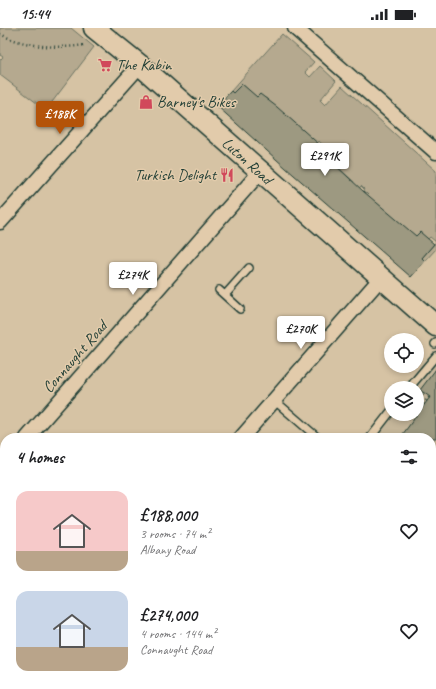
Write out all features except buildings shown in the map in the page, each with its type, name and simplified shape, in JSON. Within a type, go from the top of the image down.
[{"type":"street","points":[[295,28],[436,152]]},
{"type":"street","name":"Luton Road","points":[[92,36],[140,65],[380,278],[436,338]]},
{"type":"street","points":[[0,222],[140,65]]},
{"type":"street","name":"Connaught Road","points":[[31,433],[260,172]]},
{"type":"street","points":[[245,433],[380,278]]},
{"type":"lane","points":[[240,309],[222,293],[249,268]]},
{"type":"lane","points":[[415,381],[436,356]]},
{"type":"lane","points":[[274,400],[312,433]]},
{"type":"lane","points":[[374,433],[384,420]]},
{"type":"path","points":[[0,34],[12,40],[35,45],[70,47],[92,36]]},
{"type":"path","points":[[424,402],[429,397]]},
{"type":"shaded area","points":[[0,28],[71,28],[94,47],[46,110],[0,75],[0,60],[3,57],[0,55]]},
{"type":"shaded area","points":[[282,34],[314,62],[305,72],[310,77],[320,66],[336,81],[320,100],[325,105],[342,86],[436,171],[436,242],[430,237],[421,246],[377,203],[373,208],[356,199],[364,189],[361,186],[358,190],[346,191],[354,182],[339,168],[329,178],[311,161],[324,146],[319,141],[311,150],[264,109],[270,102],[266,98],[253,102],[254,95],[242,84],[233,93],[231,91]]},
{"type":"shaded area","points":[[436,242],[436,249],[425,261],[422,258]]},
{"type":"shaded area","points":[[436,349],[436,433],[371,433],[384,415],[384,421],[424,421],[424,381],[411,381],[417,373],[424,373],[424,364]]},
{"type":"place","name":"The Kabin","points":[[105,65]]},
{"type":"place","name":"Barney's Bikes","points":[[146,102]]},
{"type":"place","name":"Turkish Delight","points":[[227,175]]}]
